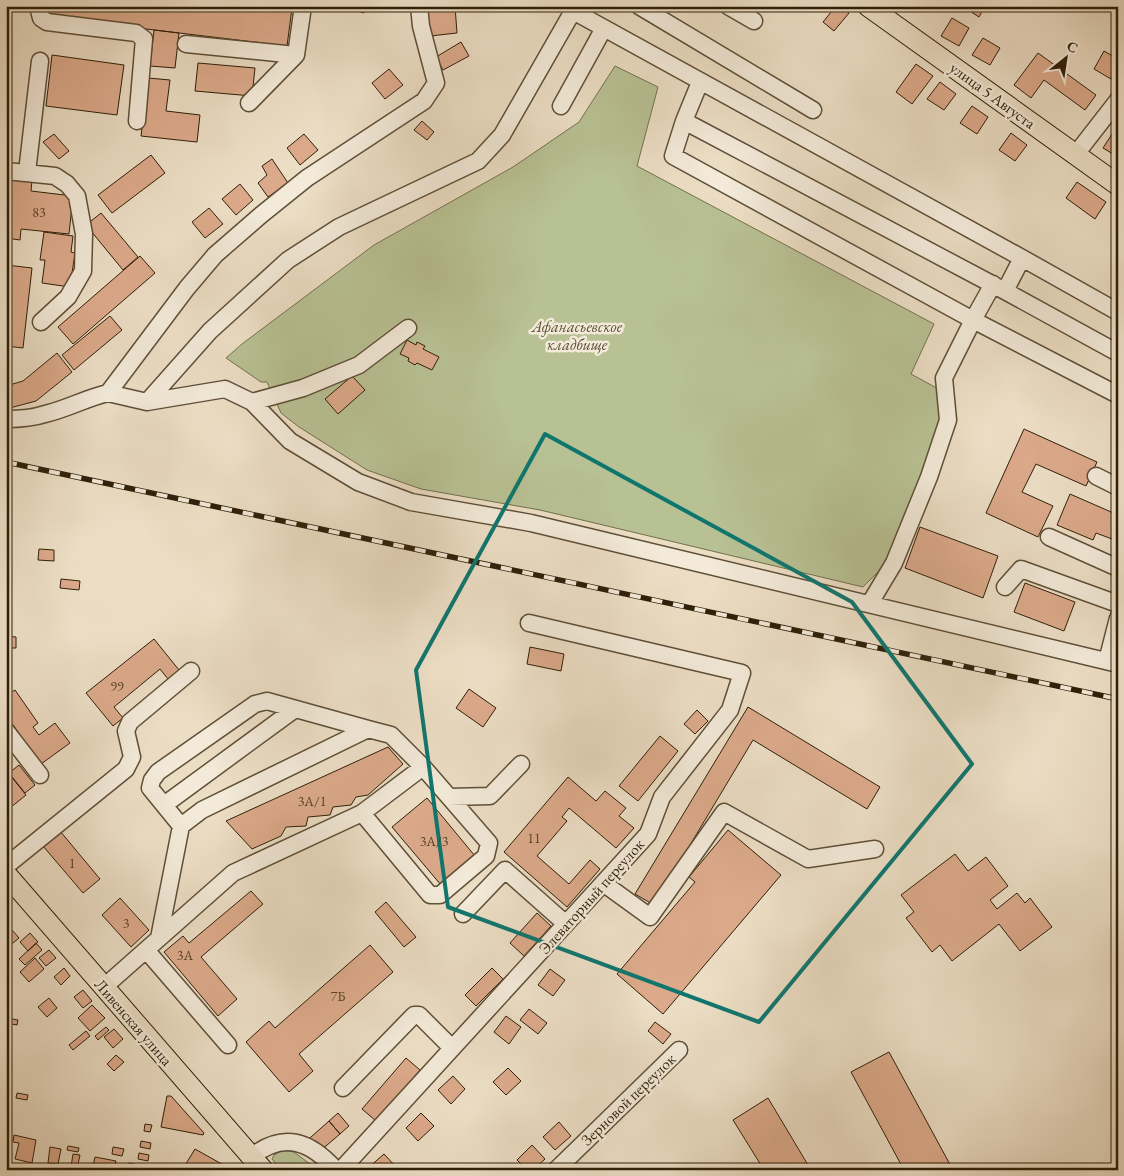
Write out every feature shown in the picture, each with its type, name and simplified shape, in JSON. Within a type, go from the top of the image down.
[{"type":"main road","name":"улица 5 Августа","points":[[868,6],[1118,185]]},
{"type":"main road","name":"Ливенская улица","points":[[6,874],[257,1164]]},
{"type":"street","points":[[38,6],[41,18],[47,22],[136,33],[144,39],[137,121]]},
{"type":"street","points":[[249,103],[296,55],[302,6]]},
{"type":"street","points":[[108,393],[187,288],[215,255],[307,178],[424,101],[436,83],[421,26],[419,6]]},
{"type":"street","points":[[638,6],[813,110]]},
{"type":"street","points":[[728,6],[754,21]]},
{"type":"street","points":[[147,402],[210,331],[288,260],[339,227],[478,161],[502,134],[574,8],[604,28],[700,82],[1118,312]]},
{"type":"street","points":[[561,106],[604,28]]},
{"type":"street","points":[[186,44],[296,55]]},
{"type":"street","points":[[27,172],[40,61]]},
{"type":"street","points":[[700,82],[673,156],[973,320],[1118,395]]},
{"type":"street","points":[[1076,154],[1118,100]]},
{"type":"street","points":[[684,122],[999,287],[1118,353]]},
{"type":"street","points":[[6,171],[55,176],[67,184],[77,196],[84,234],[83,271],[68,297],[41,322]]},
{"type":"street","points":[[870,603],[894,563],[929,478],[948,420],[944,378],[973,320],[1022,258]]},
{"type":"street","points":[[252,402],[303,388],[360,365],[408,328]]},
{"type":"street","points":[[6,419],[22,419],[46,414],[89,397],[108,393],[147,402],[225,389],[252,402],[290,441],[358,482],[411,502],[531,523],[870,603],[1112,663],[1118,618]]},
{"type":"street","points":[[1096,476],[1118,486]]},
{"type":"street","points":[[1049,538],[1118,568]]},
{"type":"street","points":[[1005,587],[1021,569],[1118,604]]},
{"type":"street","name":"Элеваторный переулок","points":[[341,1170],[648,834],[662,797],[730,710],[742,673],[529,623]]},
{"type":"street","points":[[6,866],[126,769],[132,757],[126,731],[130,722],[191,671]]},
{"type":"street","points":[[181,826],[150,788],[152,780],[158,772],[255,704],[267,701],[391,735],[423,767],[489,842],[486,856],[440,896],[430,895],[362,813]]},
{"type":"street","points":[[164,805],[295,709]]},
{"type":"street","points":[[159,938],[181,826],[202,810],[368,729]]},
{"type":"street","points":[[6,731],[40,776]]},
{"type":"street","points":[[449,796],[490,796],[522,764]]},
{"type":"street","points":[[104,987],[233,873],[362,813],[423,767]]},
{"type":"street","points":[[603,883],[650,917],[724,812],[808,859],[875,849]]},
{"type":"street","points":[[463,914],[505,870],[566,924]]},
{"type":"street","points":[[146,950],[228,1044]]},
{"type":"street","points":[[343,1088],[414,1015],[419,1016],[452,1048]]},
{"type":"street","name":"Зерновой переулок","points":[[556,1170],[679,1050]]},
{"type":"street","points":[[257,1164],[269,1145],[284,1142],[300,1144],[311,1148],[322,1155],[336,1170]]},
{"type":"highlighted area","points":[[545,434],[852,602],[972,764],[759,1022],[448,907],[416,670]]},
{"type":"green space","name":"Афанасьевское кладбище","points":[[615,66],[658,87],[637,166],[934,324],[911,374],[942,391],[943,421],[886,564],[863,587],[540,510],[421,489],[367,470],[299,427],[281,413],[267,382],[261,382],[226,358],[374,245],[513,167],[579,122]]},
{"type":"green space","points":[[283,1150],[294,1152],[318,1170],[281,1170],[272,1159],[274,1155]]},
{"type":"building","points":[[48,6],[281,6],[292,8],[287,46],[47,17]]},
{"type":"building","points":[[338,6],[365,6],[364,13]]},
{"type":"building","points":[[427,6],[455,6],[457,33],[430,36]]},
{"type":"building","points":[[836,6],[840,6],[849,13],[834,31],[823,22]]},
{"type":"building","points":[[962,6],[985,6],[979,17]]},
{"type":"building","points":[[952,18],[969,28],[959,46],[941,36]]},
{"type":"building","points":[[154,30],[179,33],[175,68],[150,66]]},
{"type":"building","points":[[983,38],[1000,48],[990,65],[972,55]]},
{"type":"building","points":[[461,42],[469,56],[443,70],[436,57]]},
{"type":"building","points":[[1104,51],[1118,59],[1118,67],[1111,79],[1094,69]]},
{"type":"building","points":[[1038,53],[1096,95],[1085,110],[1044,80],[1031,98],[1014,85]]},
{"type":"building","points":[[52,55],[124,65],[117,115],[46,106]]},
{"type":"building","points":[[198,63],[255,68],[252,96],[195,91]]},
{"type":"building","points":[[916,64],[933,76],[912,104],[896,92]]},
{"type":"building","points":[[389,69],[403,85],[385,99],[372,83]]},
{"type":"building","points":[[148,78],[170,80],[166,111],[200,115],[197,142],[141,136]]},
{"type":"building","points":[[940,82],[956,94],[944,110],[927,99]]},
{"type":"building","points":[[972,106],[988,117],[977,134],[960,123]]},
{"type":"building","points":[[422,121],[434,132],[427,140],[414,130]]},
{"type":"building","points":[[1114,131],[1118,133],[1118,157],[1103,148]]},
{"type":"building","points":[[1011,133],[1027,145],[1015,161],[999,150]]},
{"type":"building","points":[[54,134],[69,151],[59,159],[43,142]]},
{"type":"building","points":[[304,134],[318,150],[300,165],[287,148]]},
{"type":"building","points":[[151,155],[165,173],[112,213],[98,195]]},
{"type":"building","points":[[272,159],[288,183],[268,197],[258,183],[267,175],[262,166]]},
{"type":"building","points":[[6,176],[32,179],[31,191],[73,196],[69,234],[21,229],[20,240],[6,238]]},
{"type":"building","points":[[1077,182],[1106,202],[1095,219],[1066,198]]},
{"type":"building","points":[[240,184],[253,200],[236,215],[222,199]]},
{"type":"building","points":[[209,208],[223,224],[205,238],[192,222]]},
{"type":"building","points":[[101,213],[138,257],[123,270],[86,225]]},
{"type":"building","points":[[44,232],[73,236],[71,252],[75,253],[70,287],[42,283],[45,260],[40,260]]},
{"type":"building","points":[[140,256],[155,273],[73,344],[58,327]]},
{"type":"building","points":[[6,265],[32,268],[23,348],[6,346]]},
{"type":"building","points":[[110,316],[122,330],[74,370],[62,355]]},
{"type":"building","points":[[407,340],[416,345],[417,342],[425,346],[423,349],[439,357],[432,370],[417,363],[415,365],[408,361],[409,358],[400,354]]},
{"type":"building","points":[[57,353],[72,372],[36,401],[6,409],[6,386],[23,381]]},
{"type":"building","points":[[352,376],[365,390],[338,414],[325,399]]},
{"type":"building","points":[[1024,429],[1097,462],[1086,486],[1036,464],[1022,492],[1053,506],[1038,537],[986,513]]},
{"type":"building","points":[[1070,494],[1118,515],[1118,526],[1112,539],[1096,533],[1093,540],[1057,525]]},
{"type":"building","points":[[920,527],[998,556],[983,598],[905,568]]},
{"type":"building","points":[[39,549],[54,550],[54,561],[38,560]]},
{"type":"building","points":[[61,579],[80,581],[79,590],[60,588]]},
{"type":"building","points":[[1025,583],[1075,602],[1064,631],[1014,612]]},
{"type":"building","points":[[6,636],[16,637],[16,648],[6,648]]},
{"type":"building","points":[[154,639],[179,670],[168,679],[160,669],[114,707],[123,718],[113,726],[86,693]]},
{"type":"building","points":[[530,647],[564,654],[561,671],[527,664]]},
{"type":"building","points":[[469,689],[496,708],[483,727],[456,708]]},
{"type":"building","points":[[15,690],[38,723],[33,727],[39,735],[55,723],[70,743],[41,764],[6,715],[6,696]]},
{"type":"building","points":[[748,707],[880,787],[867,809],[753,740],[654,905],[635,894]]},
{"type":"building","points":[[697,710],[708,721],[695,734],[684,724]]},
{"type":"building","points":[[660,736],[678,751],[638,801],[619,786]]},
{"type":"building","points":[[388,747],[403,764],[368,795],[356,797],[351,805],[333,807],[330,815],[308,817],[306,826],[286,827],[281,836],[252,849],[226,821]]},
{"type":"building","points":[[19,765],[35,785],[25,793],[9,773]]},
{"type":"building","points":[[6,770],[26,795],[10,808],[6,804]]},
{"type":"building","points":[[568,777],[596,801],[605,791],[626,808],[619,816],[634,828],[616,848],[569,808],[562,817],[567,821],[537,856],[569,884],[590,860],[600,869],[567,907],[504,852]]},
{"type":"building","points":[[427,798],[475,856],[441,885],[392,827]]},
{"type":"building","points":[[728,830],[781,875],[663,1014],[617,974],[695,882],[689,877]]},
{"type":"building","points":[[60,831],[100,879],[83,893],[43,846]]},
{"type":"building","points":[[955,854],[968,871],[986,857],[1008,886],[990,900],[997,909],[1017,893],[1025,903],[1030,898],[1052,927],[1020,951],[999,924],[952,961],[940,945],[932,952],[906,918],[914,912],[901,895]]},
{"type":"building","points":[[251,891],[263,904],[201,957],[237,999],[218,1016],[164,952],[183,936],[189,943]]},
{"type":"building","points":[[120,898],[149,930],[131,947],[102,915]]},
{"type":"building","points":[[386,902],[416,937],[404,947],[375,912]]},
{"type":"building","points":[[537,913],[551,926],[524,956],[510,943]]},
{"type":"building","points":[[6,923],[19,938],[7,948],[6,947]]},
{"type":"building","points":[[30,933],[38,942],[28,951],[20,942]]},
{"type":"building","points":[[36,943],[42,950],[25,965],[19,959]]},
{"type":"building","points":[[370,945],[393,972],[299,1054],[313,1071],[289,1092],[246,1042],[269,1021],[275,1028]]},
{"type":"building","points":[[49,950],[56,958],[46,966],[39,958]]},
{"type":"building","points":[[35,958],[44,969],[29,982],[20,972]]},
{"type":"building","points":[[64,968],[70,976],[61,985],[54,977]]},
{"type":"building","points":[[492,968],[503,979],[476,1006],[465,995]]},
{"type":"building","points":[[550,969],[565,980],[553,996],[538,985]]},
{"type":"building","points":[[83,990],[92,1001],[83,1008],[74,997]]},
{"type":"building","points":[[49,998],[57,1008],[47,1017],[38,1007]]},
{"type":"building","points":[[92,1005],[105,1018],[90,1031],[78,1018]]},
{"type":"building","points":[[529,1009],[547,1023],[538,1034],[520,1020]]},
{"type":"building","points":[[506,1016],[521,1027],[509,1044],[494,1032]]},
{"type":"building","points":[[6,1018],[18,1020],[17,1025],[6,1023]]},
{"type":"building","points":[[655,1022],[671,1034],[663,1044],[648,1031]]},
{"type":"building","points":[[106,1027],[109,1030],[98,1040],[95,1036]]},
{"type":"building","points":[[114,1029],[123,1039],[113,1048],[104,1037]]},
{"type":"building","points":[[86,1031],[90,1036],[73,1050],[69,1045]]},
{"type":"building","points":[[889,1052],[953,1170],[904,1170],[851,1072]]},
{"type":"building","points":[[116,1055],[124,1062],[114,1071],[107,1064]]},
{"type":"building","points":[[406,1058],[420,1070],[376,1121],[362,1109]]},
{"type":"building","points":[[508,1068],[521,1081],[506,1095],[493,1082]]},
{"type":"building","points":[[453,1076],[465,1089],[451,1104],[438,1090]]},
{"type":"building","points":[[17,1093],[28,1095],[27,1100],[16,1098]]},
{"type":"building","points":[[167,1096],[171,1096],[204,1133],[203,1135],[161,1127]]},
{"type":"building","points":[[768,1098],[811,1170],[764,1170],[733,1120]]},
{"type":"building","points":[[338,1113],[349,1126],[340,1134],[329,1121]]},
{"type":"building","points":[[421,1113],[434,1126],[418,1141],[406,1128]]},
{"type":"building","points":[[329,1121],[340,1134],[313,1157],[302,1145]]},
{"type":"building","points":[[559,1122],[571,1136],[555,1150],[543,1137]]},
{"type":"building","points":[[145,1124],[152,1125],[150,1132],[144,1131]]},
{"type":"building","points":[[14,1135],[36,1140],[32,1163],[15,1159],[19,1143],[13,1142]]},
{"type":"building","points":[[6,1137],[12,1138],[10,1149],[6,1148]]},
{"type":"building","points":[[141,1141],[151,1143],[150,1149],[140,1147]]},
{"type":"building","points":[[532,1145],[545,1159],[533,1170],[527,1170],[517,1160]]},
{"type":"building","points":[[68,1146],[79,1148],[78,1152],[67,1150]]},
{"type":"building","points":[[50,1147],[61,1149],[58,1164],[48,1163]]},
{"type":"building","points":[[113,1147],[124,1149],[122,1156],[112,1154]]},
{"type":"building","points":[[195,1149],[227,1167],[225,1170],[189,1170],[184,1167]]},
{"type":"building","points":[[139,1153],[149,1155],[148,1161],[138,1159]]},
{"type":"building","points":[[73,1154],[80,1155],[77,1169],[71,1167]]},
{"type":"building","points":[[384,1154],[396,1167],[393,1170],[370,1170],[368,1168]]},
{"type":"building","points":[[95,1157],[116,1161],[114,1170],[92,1170]]},
{"type":"building","points":[[129,1163],[150,1167],[149,1170],[127,1170]]},
{"type":"railway","points":[[6,462],[1118,699]]}]
